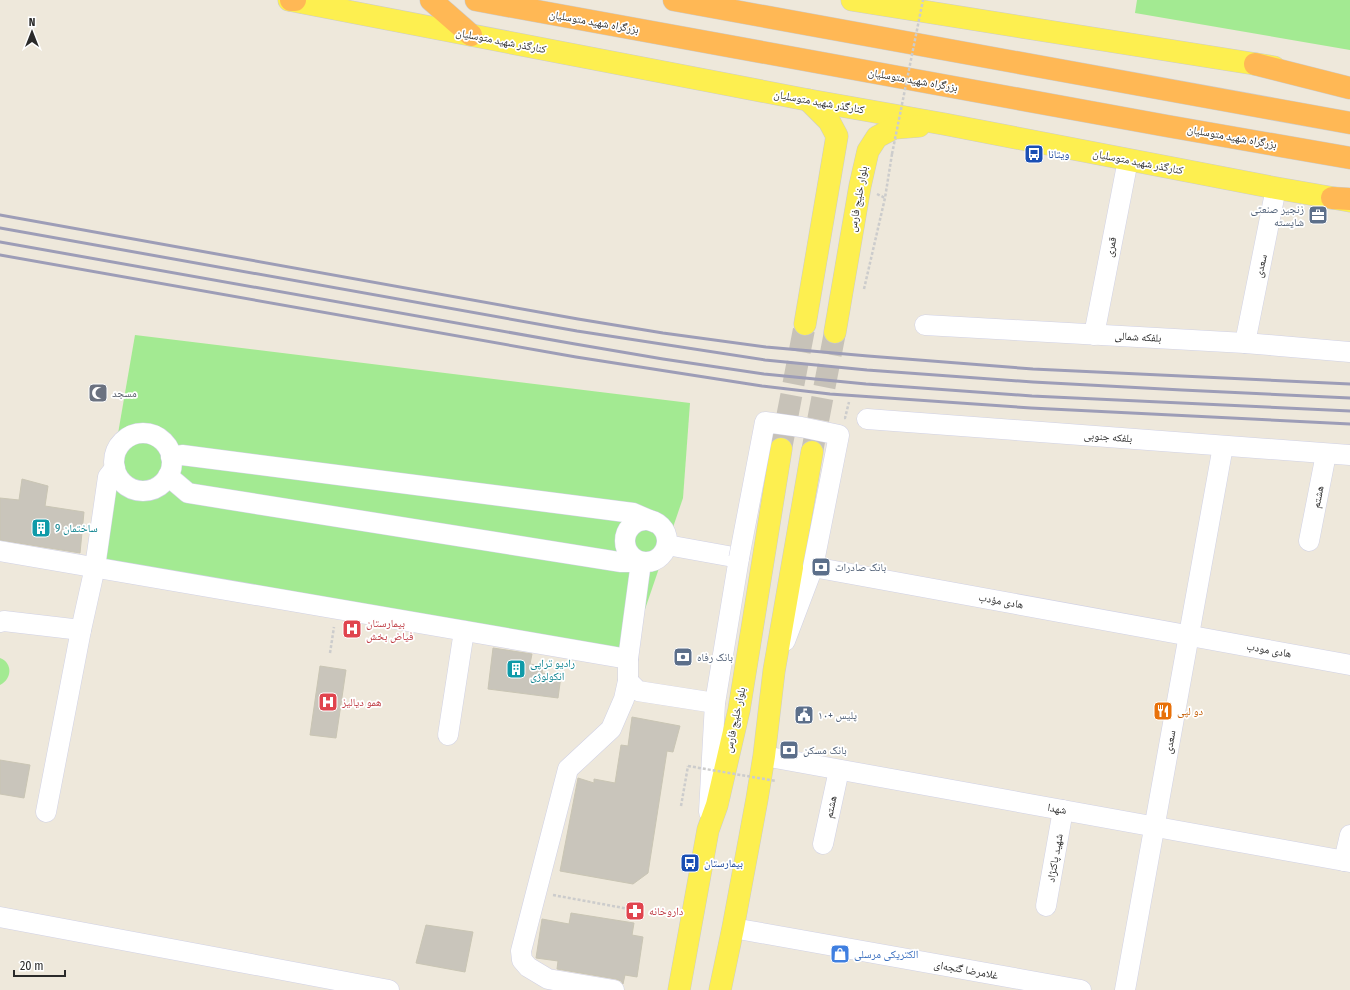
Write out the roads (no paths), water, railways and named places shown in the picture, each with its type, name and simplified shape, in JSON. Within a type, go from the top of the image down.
[{"type":"highway","points":[[290,0],[295,0]]},
{"type":"highway","points":[[431,0],[471,35]]},
{"type":"highway","name":"بزرگراه شهید متوسلیان","points":[[476,0],[1350,158]]},
{"type":"highway","points":[[674,0],[1350,123]]},
{"type":"highway","points":[[1255,64],[1350,88]]},
{"type":"main road","name":"کنارگذر شهید متوسلیان","points":[[290,0],[808,100],[944,124],[1276,188],[1344,199]]},
{"type":"main road","points":[[852,0],[1350,80]]},
{"type":"main road","points":[[805,324],[837,136],[829,121],[808,100]]},
{"type":"main road","name":"بلوار خلیج فارس","points":[[835,332],[860,186],[868,151],[877,137],[894,128],[944,124]]},
{"type":"main road","name":"بلوار خلیج فارس","points":[[679,990],[708,830],[717,805],[739,710],[781,449]]},
{"type":"main road","points":[[720,990],[733,928],[764,756],[774,671],[812,452]]},
{"type":"street","name":"قمری","points":[[1094,335],[1128,160]]},
{"type":"street","name":"سعدی","points":[[1245,343],[1276,188]]},
{"type":"street","name":"بلفکه شمالی","points":[[925,325],[1245,343],[1350,352]]},
{"type":"street","name":"بلفکه جنوبی","points":[[867,419],[1350,455]]},
{"type":"street","points":[[708,830],[715,703],[739,558],[765,422],[801,427],[839,435],[813,567],[774,671]]},
{"type":"street","points":[[170,466],[168,448],[162,440],[154,435],[136,433],[127,437],[120,443],[115,451],[114,468],[119,478],[126,485],[134,489],[144,491],[154,488],[162,483],[170,466],[182,454],[633,513],[660,526],[665,531],[667,545],[660,558],[653,561],[620,562],[188,493],[170,466]]},
{"type":"street","name":"سعدی","points":[[1125,990],[1223,446]]},
{"type":"street","name":"هشتم","points":[[1309,541],[1326,454]]},
{"type":"street","points":[[46,812],[81,630],[95,567],[108,477],[114,468]]},
{"type":"street","points":[[641,562],[633,558],[629,553],[625,540],[630,528],[635,524],[648,520],[654,522]]},
{"type":"street","points":[[667,545],[739,558]]},
{"type":"street","points":[[0,551],[628,659]]},
{"type":"street","points":[[614,990],[547,984],[522,960],[522,951],[568,769],[611,729],[624,699],[628,681],[628,659],[641,562]]},
{"type":"street","name":"هادی مؤدب","points":[[813,567],[1189,636]]},
{"type":"street","points":[[0,622],[4,620],[81,630]]},
{"type":"street","points":[[448,735],[464,631]]},
{"type":"street","name":"هادی مودب","points":[[1189,636],[1350,665]]},
{"type":"street","points":[[628,681],[638,691],[715,703]]},
{"type":"street","name":"شهدا","points":[[764,756],[1347,862]]},
{"type":"street","name":"هشتم","points":[[823,844],[839,770]]},
{"type":"street","name":"شهید پاکنژاد","points":[[1046,906],[1063,810]]},
{"type":"street","points":[[1347,862],[1350,835]]},
{"type":"street","points":[[0,917],[389,990]]},
{"type":"street","name":"غلامرضا گنجه‌ای","points":[[733,928],[1081,990]]},
{"type":"tunnel","points":[[781,449],[805,324]]},
{"type":"tunnel","points":[[812,452],[835,332]]},
{"type":"railway","points":[[0,215],[578,319],[663,333],[766,347],[1033,369],[1350,384]]},
{"type":"railway","points":[[0,228],[577,331],[765,360],[867,370],[1033,382],[1350,398]]},
{"type":"railway","points":[[0,242],[575,344],[764,374],[866,384],[1032,396],[1350,411]]},
{"type":"railway","points":[[0,255],[576,357],[762,386],[830,394],[1031,408],[1350,424]]},
{"type":"place","name":"ویتانا","points":[[1034,154]]},
{"type":"place","name":"زنجیر صنعتی شایسته","points":[[1318,215]]},
{"type":"place","name":"مسجد","points":[[98,393]]},
{"type":"place","name":"ساختمان 9","points":[[41,528]]},
{"type":"place","name":"بانک صادرات","points":[[821,567]]},
{"type":"place","name":"بیمارستان فیاض بخش","points":[[352,629]]},
{"type":"place","name":"بانک رفاه","points":[[683,657]]},
{"type":"place","name":"رادیو تراپی انکولوژی","points":[[516,669]]},
{"type":"place","name":"همو دیالیز","points":[[328,702]]},
{"type":"place","name":"دو لپی","points":[[1163,711]]},
{"type":"place","name":"پلیس +۱۰","points":[[804,715]]},
{"type":"place","name":"بانک مسکن","points":[[789,750]]},
{"type":"place","name":"بیمارستان","points":[[690,863]]},
{"type":"place","name":"داروخانه","points":[[635,911]]},
{"type":"place","name":"الکتریکی مرسلی","points":[[840,954]]}]
